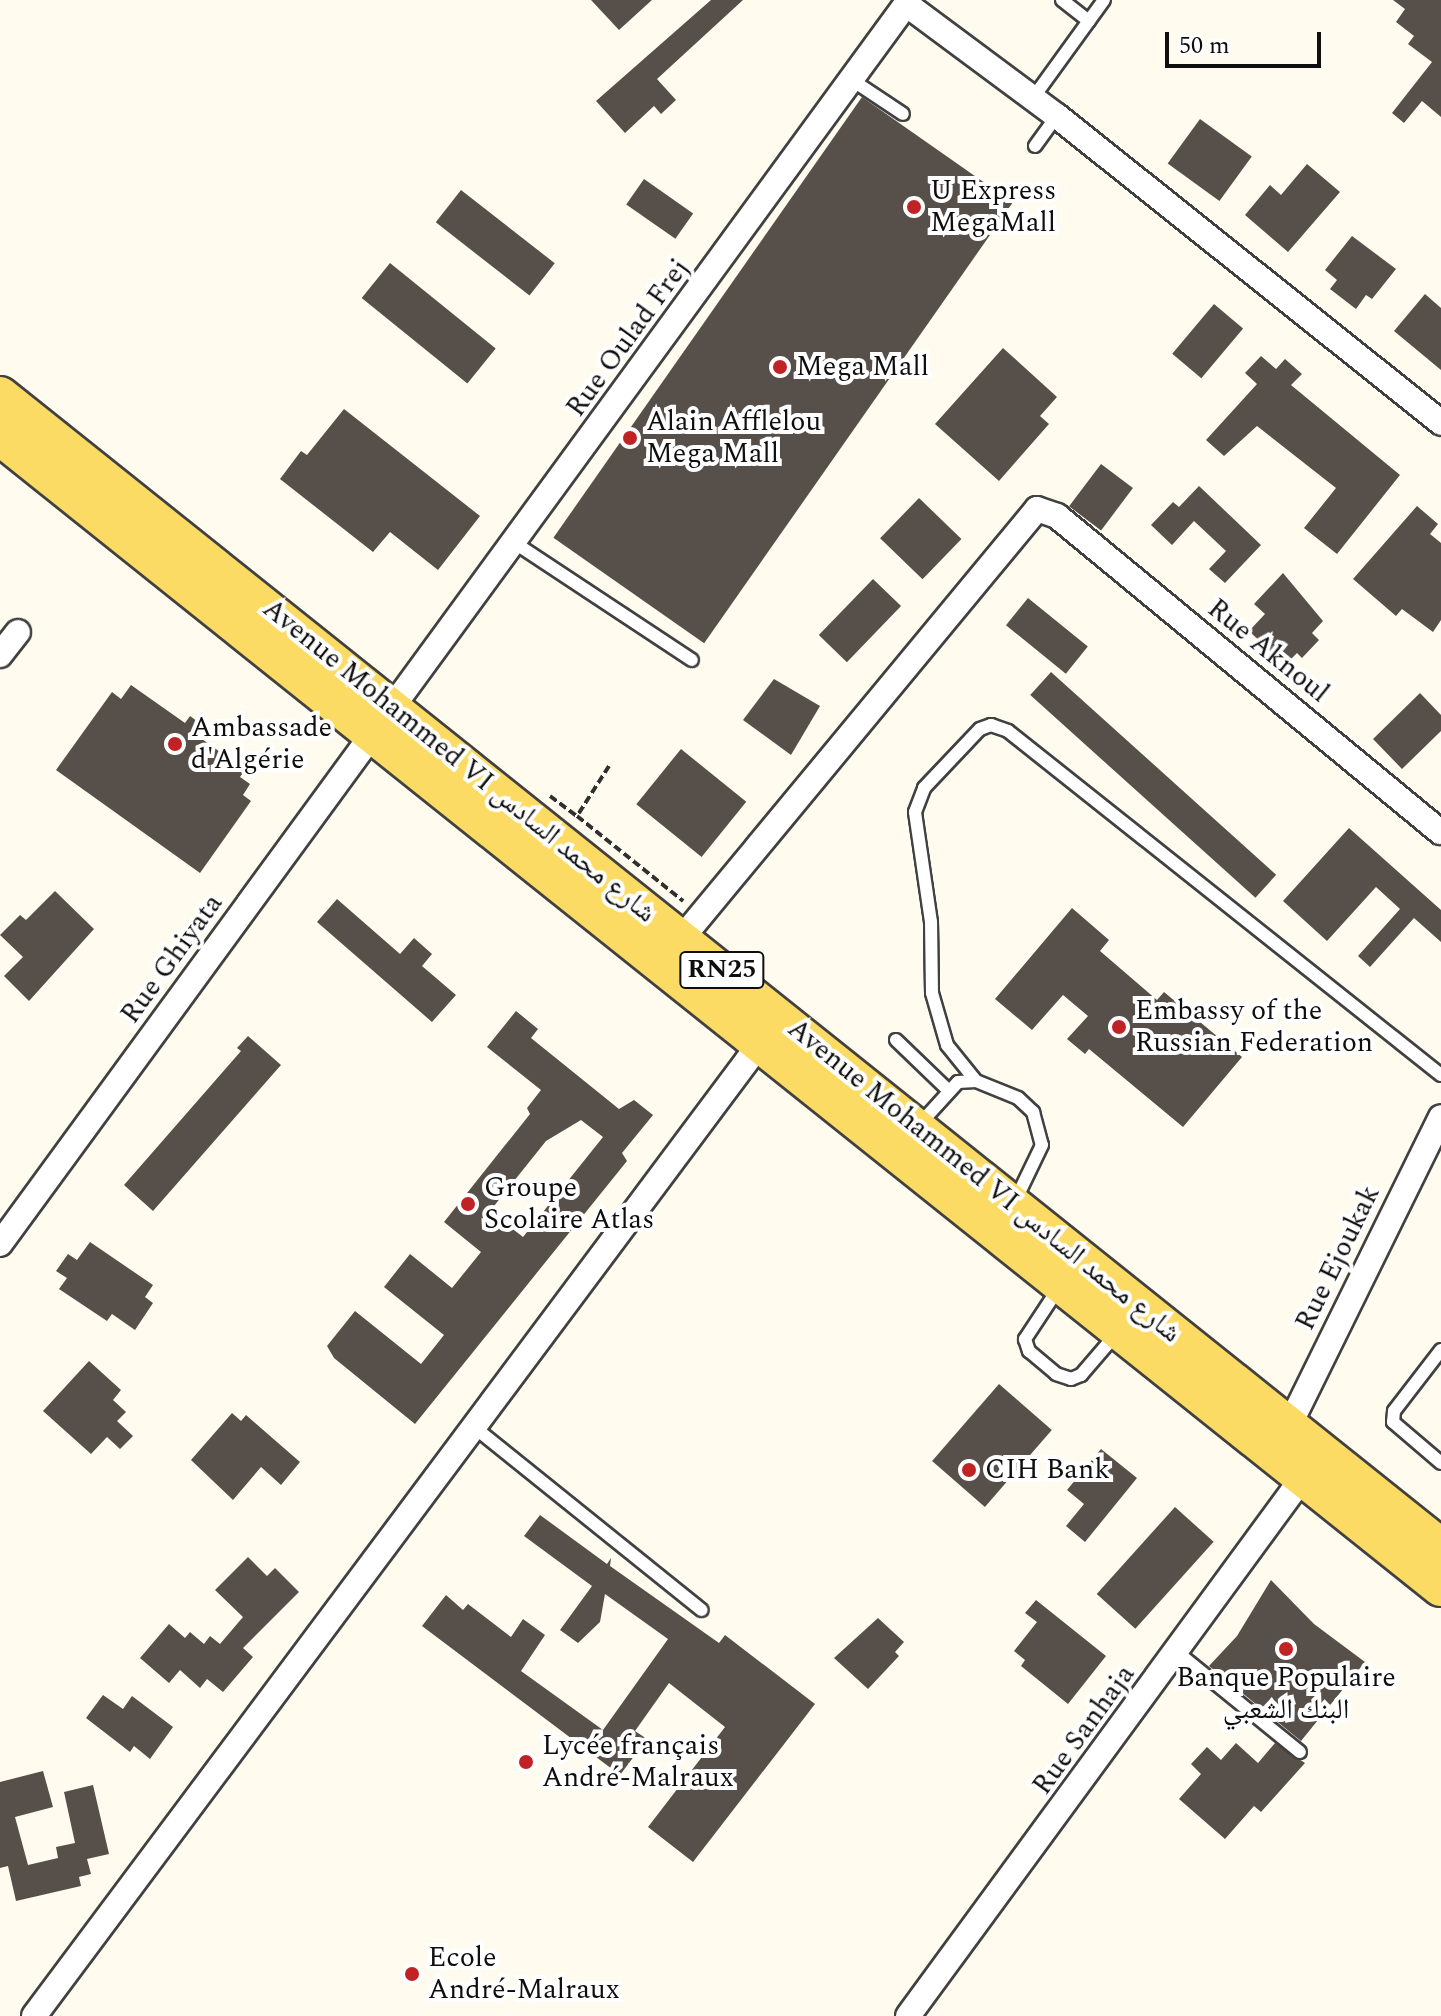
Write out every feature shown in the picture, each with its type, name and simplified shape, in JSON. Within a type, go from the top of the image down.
[{"type":"main road","name":"Avenue Mohammed VI شارع محمد السادس","points":[[0,396],[384,721],[691,927],[918,1127],[1441,1548]]},
{"type":"main road","name":"RN25","points":[[0,436],[384,721],[761,1042],[1441,1587]]},
{"type":"street","name":"Rue Oulad Frej","points":[[384,721],[908,2]]},
{"type":"street","points":[[908,2],[1057,116],[1441,423]]},
{"type":"street","name":"Rue Aknoul","points":[[691,927],[1026,518],[1042,509],[1057,516],[1441,832]]},
{"type":"street","points":[[0,655],[18,632]]},
{"type":"street","name":"Rue Ghiyata","points":[[0,1244],[384,721]]},
{"type":"street","points":[[34,2016],[761,1042]]},
{"type":"street","name":"Rue Ejoukak","points":[[1289,1426],[1440,1123]]},
{"type":"street","name":"Rue Sanhaja","points":[[908,2016],[1178,1653],[1303,1477]]},
{"type":"lane","points":[[1062,0],[1089,21]]},
{"type":"lane","points":[[1033,98],[1104,0]]},
{"type":"lane","points":[[852,80],[903,114]]},
{"type":"lane","points":[[1035,146],[1057,116]]},
{"type":"lane","points":[[515,543],[692,660]]},
{"type":"lane","points":[[1013,1204],[1034,1171],[1042,1145],[1040,1128],[1018,1098],[976,1081],[947,1045],[932,993],[931,922],[915,812],[924,788],[980,729],[991,725],[1008,731],[1441,1075]]},
{"type":"lane","points":[[896,1040],[947,1089]]},
{"type":"lane","points":[[918,1127],[947,1089],[976,1081]]},
{"type":"lane","points":[[1062,1283],[1026,1332],[1029,1351],[1044,1365],[1060,1377],[1076,1378],[1120,1330]]},
{"type":"lane","points":[[1441,1350],[1394,1411],[1393,1422],[1441,1463]]},
{"type":"lane","points":[[474,1427],[702,1610]]},
{"type":"lane","points":[[1178,1653],[1300,1752]]},
{"type":"path","points":[[609,766],[577,816],[691,927]]},
{"type":"building","points":[[591,0],[652,0],[619,30]]},
{"type":"building","points":[[711,0],[743,0],[657,79],[676,100],[661,114],[654,106],[625,133],[596,101]]},
{"type":"building","points":[[1393,0],[1441,0],[1441,117],[1422,101],[1404,123],[1392,113],[1432,62],[1408,44],[1414,36],[1396,22],[1405,9]]},
{"type":"building","name":"Mega Mall","points":[[862,97],[1013,203],[704,643],[553,538]]},
{"type":"building","points":[[1200,119],[1252,157],[1219,201],[1168,163]]},
{"type":"building","points":[[1307,164],[1340,192],[1288,252],[1245,215],[1270,185],[1281,195]]},
{"type":"building","points":[[644,179],[693,213],[675,239],[626,204]]},
{"type":"building","points":[[461,190],[555,263],[530,296],[436,222]]},
{"type":"building","points":[[1352,236],[1396,269],[1372,299],[1366,295],[1356,309],[1330,289],[1337,280],[1325,270]]},
{"type":"building","points":[[390,263],[496,349],[467,384],[362,298]]},
{"type":"building","points":[[1425,294],[1441,308],[1441,370],[1394,331]]},
{"type":"building","points":[[1214,304],[1243,328],[1201,378],[1172,354]]},
{"type":"building","points":[[1003,348],[1057,397],[1040,416],[1049,424],[999,481],[935,424]]},
{"type":"building","points":[[1261,356],[1276,369],[1285,359],[1302,374],[1291,385],[1400,475],[1337,554],[1304,528],[1336,488],[1257,426],[1224,456],[1206,440],[1257,384],[1245,373]]},
{"type":"building","points":[[344,409],[480,516],[438,570],[390,532],[373,552],[280,479],[301,451],[307,455]]},
{"type":"building","points":[[1101,464],[1133,488],[1101,530],[1069,506]]},
{"type":"building","points":[[1199,486],[1261,545],[1225,583],[1209,569],[1226,551],[1194,521],[1172,545],[1151,525],[1173,502],[1179,507]]},
{"type":"building","points":[[919,498],[961,539],[923,579],[880,538]]},
{"type":"building","points":[[1417,506],[1438,524],[1430,534],[1441,543],[1441,620],[1433,632],[1402,609],[1396,616],[1353,579]]},
{"type":"building","points":[[1283,573],[1323,621],[1312,633],[1319,640],[1302,658],[1297,653],[1285,665],[1249,631],[1265,614],[1254,604]]},
{"type":"building","points":[[873,579],[901,606],[847,662],[819,635]]},
{"type":"building","points":[[1028,598],[1088,646],[1066,674],[1006,625]]},
{"type":"building","points":[[1051,672],[1276,875],[1255,898],[1030,695]]},
{"type":"building","points":[[774,679],[820,706],[791,755],[743,720]]},
{"type":"building","points":[[131,685],[185,723],[190,716],[209,730],[202,739],[245,770],[240,777],[250,784],[243,795],[251,801],[200,873],[56,770],[112,692],[121,699]]},
{"type":"building","points":[[1420,693],[1441,715],[1441,731],[1402,769],[1373,739]]},
{"type":"building","points":[[681,749],[746,802],[702,857],[636,804]]},
{"type":"building","points":[[1349,828],[1441,910],[1441,942],[1414,918],[1370,967],[1358,956],[1400,909],[1376,887],[1327,941],[1283,901]]},
{"type":"building","points":[[55,891],[94,929],[29,1001],[4,976],[23,957],[0,935],[20,915],[26,920]]},
{"type":"building","points":[[337,899],[400,954],[414,938],[432,954],[422,966],[456,995],[432,1022],[317,922]]},
{"type":"building","points":[[1072,908],[1109,940],[1100,951],[1157,1000],[1164,992],[1242,1057],[1183,1127],[1089,1049],[1085,1054],[1067,1039],[1088,1016],[1063,995],[1032,1030],[995,999]]},
{"type":"building","points":[[516,1011],[538,1029],[531,1038],[619,1109],[634,1100],[653,1115],[622,1153],[627,1161],[415,1424],[334,1358],[327,1346],[355,1311],[421,1364],[444,1335],[384,1287],[410,1254],[452,1288],[481,1252],[444,1222],[530,1114],[527,1108],[541,1090],[487,1047]],"holes":[[[581,1120],[603,1137],[523,1237],[490,1211],[546,1141]]]},
{"type":"building","points":[[248,1036],[281,1065],[153,1211],[124,1185],[241,1051],[237,1048]]},
{"type":"building","points":[[90,1242],[153,1285],[145,1297],[153,1303],[135,1330],[112,1314],[107,1321],[59,1289],[67,1278],[56,1271],[68,1254],[77,1260]]},
{"type":"building","points":[[89,1361],[121,1390],[113,1400],[126,1412],[117,1421],[133,1436],[120,1449],[107,1437],[91,1454],[43,1411]]},
{"type":"building","points":[[999,1384],[1052,1430],[985,1507],[932,1461]]},
{"type":"building","points":[[232,1413],[241,1421],[246,1415],[300,1462],[281,1485],[261,1467],[233,1500],[191,1460]]},
{"type":"building","points":[[1101,1449],[1137,1478],[1085,1542],[1066,1526],[1084,1504],[1067,1490]]},
{"type":"building","points":[[1175,1507],[1214,1542],[1135,1629],[1097,1594]]},
{"type":"building","points":[[540,1515],[607,1564],[611,1558],[610,1566],[719,1643],[725,1635],[815,1704],[693,1862],[648,1827],[725,1727],[669,1683],[635,1731],[647,1739],[620,1775],[422,1626],[446,1595],[463,1610],[468,1604],[511,1637],[523,1619],[545,1635],[521,1671],[603,1730],[668,1639],[605,1594],[600,1622],[578,1643],[560,1630],[592,1586],[524,1536]]},
{"type":"building","points":[[248,1557],[267,1576],[275,1568],[299,1592],[243,1648],[253,1657],[223,1692],[207,1679],[200,1688],[180,1670],[169,1683],[140,1658],[169,1624],[185,1638],[190,1632],[204,1644],[210,1636],[220,1644],[243,1617],[215,1590]]},
{"type":"building","name":"Banque Populaire البنك الشعبي","points":[[1271,1580],[1314,1624],[1365,1662],[1301,1741],[1209,1666],[1237,1636]]},
{"type":"building","points":[[1036,1600],[1106,1656],[1068,1704],[1021,1666],[1025,1660],[1014,1651],[1037,1622],[1025,1613]]},
{"type":"building","points":[[878,1618],[904,1642],[895,1652],[899,1656],[868,1689],[834,1658]]},
{"type":"building","points":[[103,1695],[123,1709],[132,1696],[173,1727],[150,1759],[134,1746],[130,1752],[86,1718]]},
{"type":"building","points":[[1236,1743],[1258,1763],[1275,1743],[1305,1763],[1261,1812],[1254,1806],[1225,1839],[1179,1799],[1201,1774],[1191,1764],[1207,1747],[1221,1760]]},
{"type":"building","points":[[43,1771],[53,1807],[15,1817],[28,1865],[58,1858],[56,1847],[75,1843],[64,1792],[93,1785],[109,1854],[87,1859],[91,1874],[79,1877],[81,1886],[16,1901],[8,1866],[0,1868],[0,1782]]},
{"type":"place","name":"U Express MegaMall","points":[[914,207]]},
{"type":"place","name":"Mega Mall","points":[[780,367]]},
{"type":"place","name":"Alain Afflelou Mega Mall","points":[[630,438]]},
{"type":"place","name":"Ambassade d'Algérie","points":[[175,744]]},
{"type":"place","name":"Embassy of the Russian Federation","points":[[1119,1027]]},
{"type":"place","name":"Groupe Scolaire Atlas","points":[[468,1204]]},
{"type":"place","name":"CIH Bank","points":[[969,1470]]},
{"type":"place","name":"Banque Populaire البنك الشعبي","points":[[1286,1649]]},
{"type":"place","name":"Lycée français André-Malraux","points":[[526,1762]]},
{"type":"place","name":"Ecole André-Malraux","points":[[412,1974]]}]
